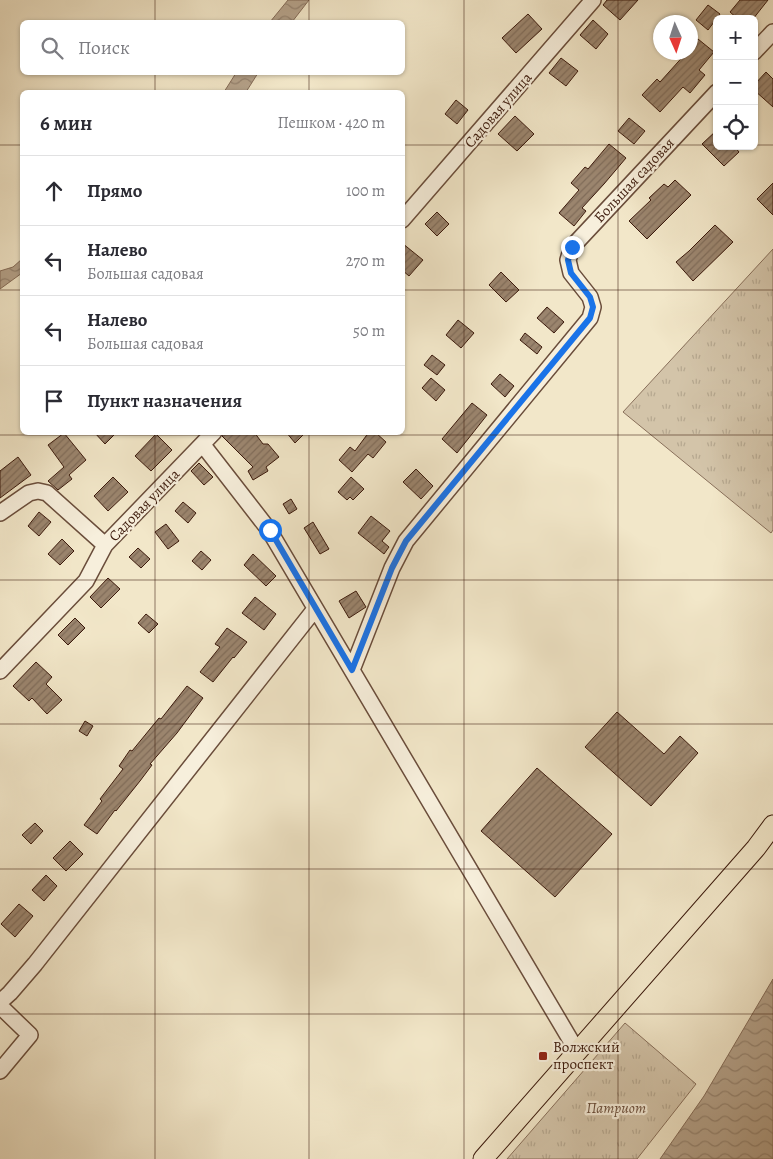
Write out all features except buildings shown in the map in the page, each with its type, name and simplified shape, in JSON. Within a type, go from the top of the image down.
[{"type":"main road","points":[[483,1159],[756,848],[773,824]]},
{"type":"street","name":"Садовая улица","points":[[405,217],[593,0]]},
{"type":"street","points":[[758,48],[773,32]]},
{"type":"street","name":"Большая садовая","points":[[352,670],[392,568],[406,541],[590,318],[593,307],[590,297],[571,273],[568,260],[572,247],[713,96]]},
{"type":"street","name":"Садовая улица","points":[[0,671],[86,581],[105,545],[211,435]]},
{"type":"street","points":[[203,445],[270,530],[578,1051]]},
{"type":"street","points":[[0,513],[29,493],[38,491],[47,493],[105,545]]},
{"type":"street","points":[[0,1002],[10,993],[38,959],[315,609]]},
{"type":"street","points":[[0,1006],[30,1035],[0,1071]]},
{"type":"green space","points":[[773,249],[773,530],[771,533],[623,412]]},
{"type":"green space","name":"Патриот","points":[[625,1023],[696,1084],[637,1159],[507,1159]]},
{"type":"water","points":[[288,0],[309,0],[294,20],[272,20]]},
{"type":"water","points":[[235,75],[257,75],[247,90],[225,90]]},
{"type":"water","points":[[20,261],[20,274],[0,289],[0,271],[13,267]]},
{"type":"water","points":[[773,979],[773,1159],[660,1159],[704,1096]]},
{"type":"place","name":"Волжский проспект","points":[[543,1056]]},
{"type":"route","points":[[270,530],[352,670],[392,568],[406,541],[590,318],[593,307],[590,297],[571,273],[568,260],[572,247]]}]
